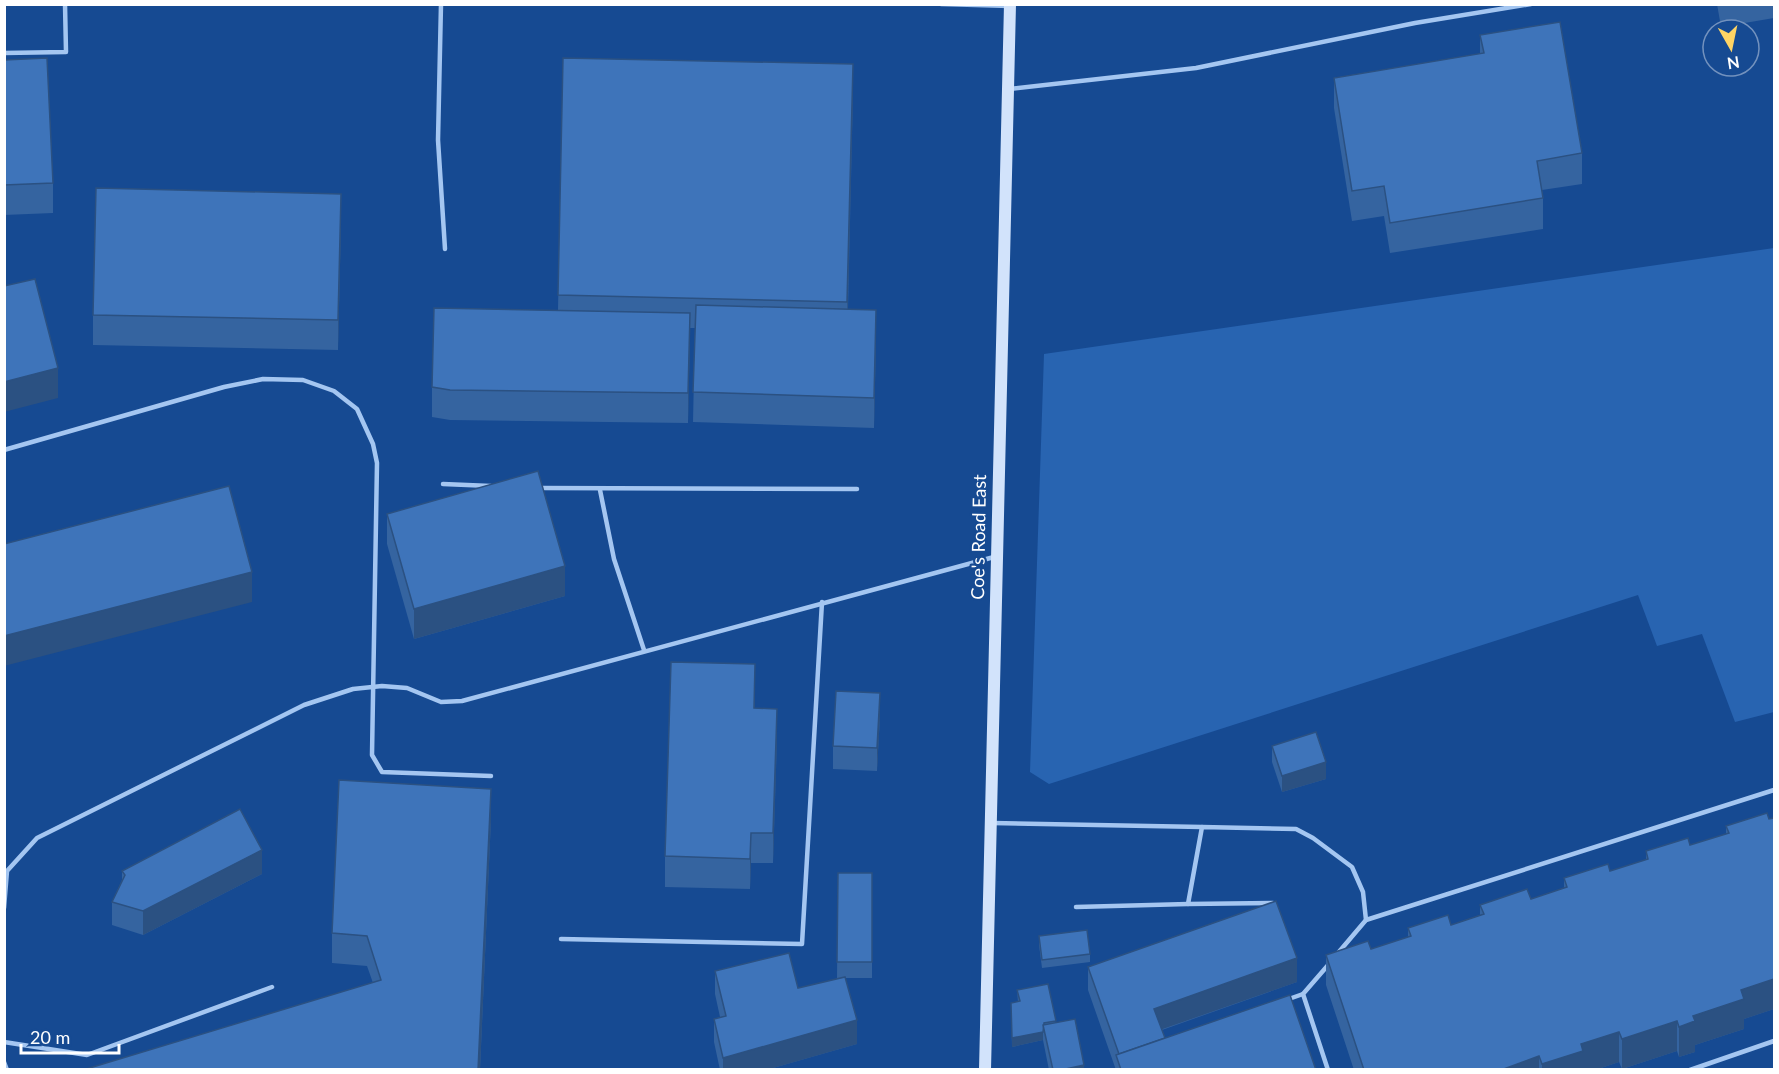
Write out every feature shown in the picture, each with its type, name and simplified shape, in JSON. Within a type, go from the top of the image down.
[{"type":"street","name":"Coe's Road East","points":[[985,1070],[1010,5]]},
{"type":"lane","points":[[4,54],[66,52],[65,4]]},
{"type":"lane","points":[[441,4],[438,140],[445,249]]},
{"type":"lane","points":[[941,4],[1010,5]]},
{"type":"lane","points":[[1008,90],[1196,68],[1414,23],[1531,4]]},
{"type":"lane","points":[[4,450],[224,387],[263,379],[303,380],[334,391],[357,409],[373,444],[377,463],[375,686],[372,755],[382,772],[491,777]]},
{"type":"lane","points":[[442,484],[499,486]]},
{"type":"lane","points":[[532,487],[600,490],[857,489]]},
{"type":"lane","points":[[600,490],[614,559],[644,650]]},
{"type":"lane","points":[[4,908],[7,871],[38,838],[304,705],[353,689],[375,686],[407,688],[441,702],[462,701],[996,556]]},
{"type":"lane","points":[[561,939],[802,944],[822,602]]},
{"type":"lane","points":[[1282,1001],[1303,994],[1366,920],[1774,790]]},
{"type":"lane","points":[[990,823],[1296,830],[1313,838],[1352,867],[1363,892],[1366,920]]},
{"type":"lane","points":[[1188,904],[1202,827]]},
{"type":"lane","points":[[1076,907],[1276,903]]},
{"type":"lane","points":[[4,1042],[87,1055],[272,987]]},
{"type":"lane","points":[[1303,994],[1328,1070]]},
{"type":"lane","points":[[1690,1070],[1774,1041]]},
{"type":"lane","points":[[4,1062],[7,1070]]},
{"type":"shaded area","points":[[1774,248],[1774,712],[1735,722],[1702,634],[1657,646],[1638,595],[1049,784],[1030,772],[1044,354]]},
{"type":"building","points":[[1560,22],[1582,153],[1537,161],[1543,198],[1390,223],[1384,186],[1352,191],[1334,78],[1484,53],[1480,35]]},
{"type":"building","points":[[4,44],[5,60],[47,58],[53,183],[4,185]]},
{"type":"building","points":[[563,58],[853,64],[847,302],[558,295]]},
{"type":"building","points":[[96,188],[341,194],[338,320],[93,315]]},
{"type":"building","points":[[35,279],[58,368],[4,382],[4,286]]},
{"type":"building","points":[[696,305],[876,310],[874,398],[693,392]]},
{"type":"building","points":[[434,308],[690,313],[688,393],[450,390],[432,387]]},
{"type":"building","points":[[538,471],[565,566],[414,609],[387,514]]},
{"type":"building","points":[[229,486],[252,572],[4,636],[4,544]]},
{"type":"building","points":[[671,662],[755,664],[754,708],[777,709],[773,833],[751,833],[750,859],[665,856]]},
{"type":"building","points":[[836,691],[880,693],[877,748],[833,746]]},
{"type":"building","points":[[1316,732],[1326,762],[1282,776],[1272,746]]},
{"type":"building","points":[[339,780],[491,789],[478,1070],[83,1070],[381,980],[367,936],[332,933]]},
{"type":"building","points":[[240,809],[262,850],[143,911],[112,902],[125,875],[122,871]]},
{"type":"building","points":[[1767,813],[1769,819],[1774,818],[1774,979],[1741,990],[1744,999],[1693,1016],[1695,1021],[1679,1027],[1677,1021],[1622,1039],[1619,1032],[1581,1044],[1583,1051],[1542,1064],[1539,1056],[1501,1070],[1364,1070],[1326,955],[1368,941],[1371,949],[1411,936],[1408,928],[1448,915],[1451,925],[1484,914],[1480,905],[1527,889],[1531,899],[1567,887],[1564,878],[1608,864],[1610,871],[1648,859],[1646,851],[1688,838],[1690,845],[1729,833],[1726,826]]},
{"type":"building","points":[[838,873],[872,873],[872,962],[837,962]]},
{"type":"building","points":[[1276,901],[1297,958],[1154,1009],[1165,1038],[1119,1054],[1088,967]]},
{"type":"building","points":[[1087,930],[1090,954],[1042,960],[1039,936]]},
{"type":"building","points":[[789,953],[798,988],[845,977],[857,1020],[723,1058],[714,1019],[726,1016],[715,971]]},
{"type":"building","points":[[1048,984],[1056,1021],[1044,1023],[1043,1032],[1012,1038],[1011,1003],[1020,1001],[1017,990]]},
{"type":"building","points":[[1290,995],[1316,1070],[1121,1070],[1116,1055]]},
{"type":"building","points":[[1075,1019],[1084,1065],[1053,1070],[1043,1025]]}]
